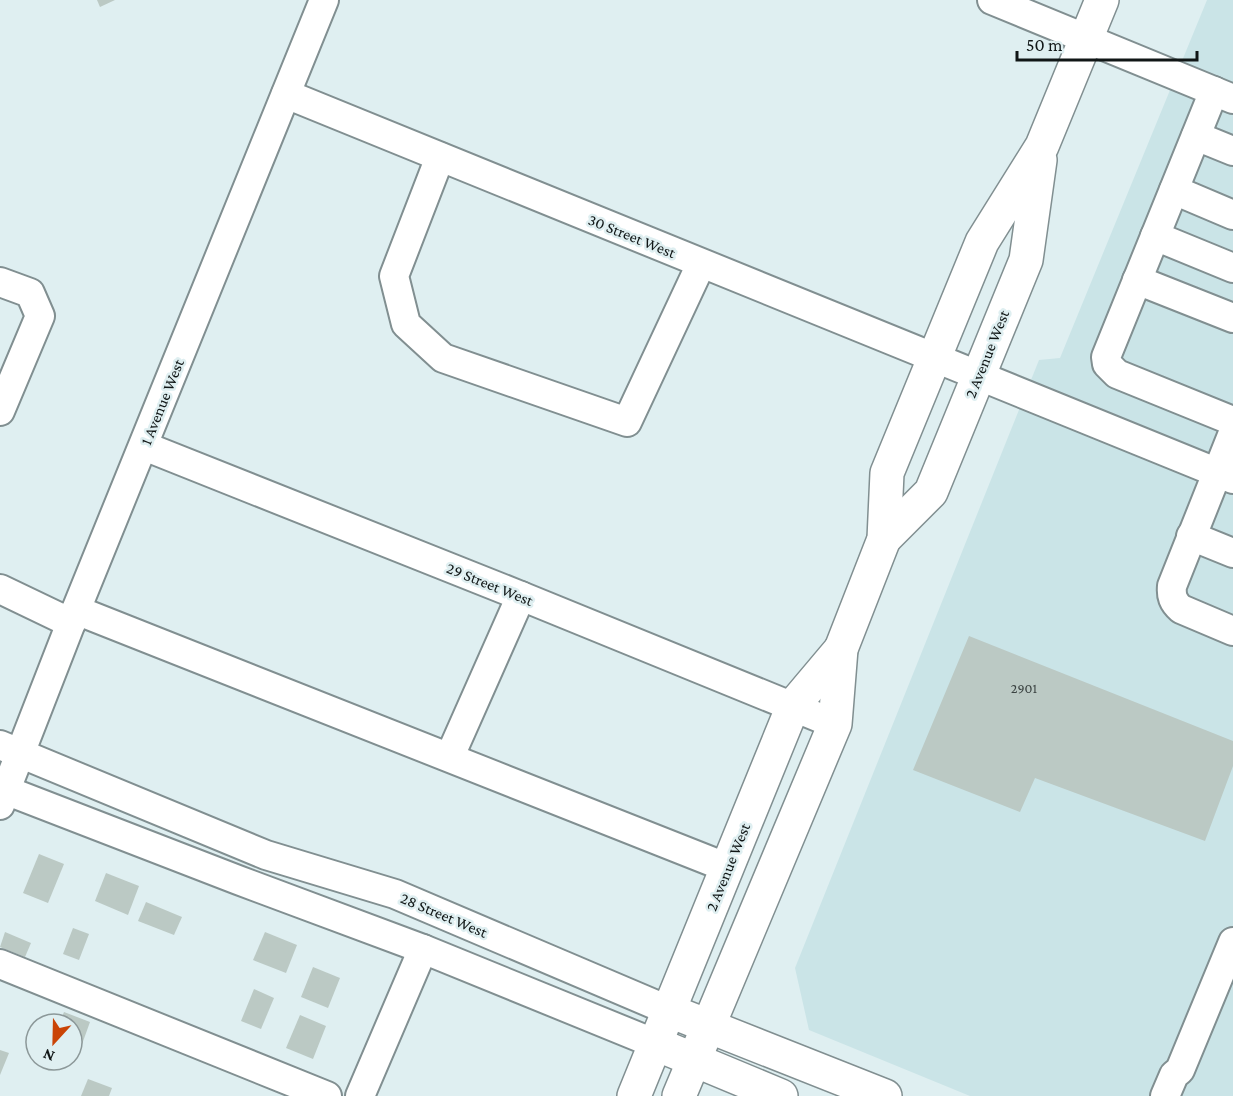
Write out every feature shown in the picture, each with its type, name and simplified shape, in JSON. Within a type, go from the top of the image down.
[{"type":"main road","name":"2 Avenue West","points":[[679,1096],[835,724],[841,649],[884,539],[886,474],[982,242],[1042,146],[1102,0]]},
{"type":"main road","name":"2 Avenue West","points":[[884,539],[931,492],[1026,260],[1042,146]]},
{"type":"main road","name":"2 Avenue West","points":[[634,1096],[793,706],[841,649]]},
{"type":"main road","name":"28 Street West","points":[[670,1011],[885,1096]]},
{"type":"main road","points":[[656,1044],[781,1096]]},
{"type":"street","name":"1 Avenue West","points":[[2,795],[10,749],[74,617],[324,0]]},
{"type":"street","points":[[992,0],[1224,95],[1196,136],[1106,357],[1107,364],[1117,374],[1233,420]]},
{"type":"street","name":"30 Street West","points":[[286,94],[1225,476]]},
{"type":"street","points":[[1196,136],[1233,151]]},
{"type":"street","points":[[440,157],[394,276],[406,324],[443,358],[627,422],[701,264]]},
{"type":"street","points":[[1174,190],[1233,215]]},
{"type":"street","points":[[1155,236],[1233,268]]},
{"type":"street","points":[[1137,280],[1233,318]]},
{"type":"street","points":[[0,282],[30,293],[40,316],[0,411]]},
{"type":"street","points":[[1233,433],[1225,476],[1191,536],[1172,586],[1171,595],[1174,603],[1181,609],[1233,631]]},
{"type":"street","name":"29 Street West","points":[[144,446],[835,724]]},
{"type":"street","points":[[1191,536],[1233,553]]},
{"type":"street","points":[[0,589],[450,756],[728,868]]},
{"type":"street","points":[[450,756],[520,596]]},
{"type":"street","name":"28 Street West","points":[[10,749],[266,855],[395,894],[670,1011]]},
{"type":"street","points":[[2,795],[423,949],[656,1044]]},
{"type":"street","points":[[1179,1083],[1233,942]]},
{"type":"street","points":[[360,1096],[423,949]]},
{"type":"street","points":[[0,964],[327,1096]]},
{"type":"street","points":[[1165,1096],[1174,1075],[1179,1083]]},
{"type":"shaded area","points":[[1207,0],[1233,0],[1233,1096],[970,1096],[809,1030],[795,968],[1039,360],[1060,358]]},
{"type":"building","points":[[97,0],[115,0],[100,7]]},
{"type":"building","points":[[969,636],[1233,741],[1233,766],[1205,841],[1035,778],[1020,812],[913,770]]},
{"type":"building","points":[[39,854],[64,864],[48,903],[23,893]]},
{"type":"building","points":[[106,873],[139,886],[128,915],[95,901]]},
{"type":"building","points":[[146,902],[182,917],[174,935],[138,921]]},
{"type":"building","points":[[73,928],[89,934],[79,960],[63,954]]},
{"type":"building","points":[[5,932],[31,943],[25,957],[0,947]]},
{"type":"building","points":[[265,932],[297,945],[286,973],[253,960]]},
{"type":"building","points":[[313,967],[340,978],[328,1008],[301,997]]},
{"type":"building","points":[[254,989],[274,998],[261,1029],[241,1021]]},
{"type":"building","points":[[300,1015],[326,1026],[313,1059],[286,1048]]},
{"type":"building","points":[[84,1020],[90,1022],[84,1039]]},
{"type":"building","points":[[0,1050],[9,1053],[0,1075]]},
{"type":"building","points":[[88,1079],[112,1088],[109,1096],[81,1096]]}]
